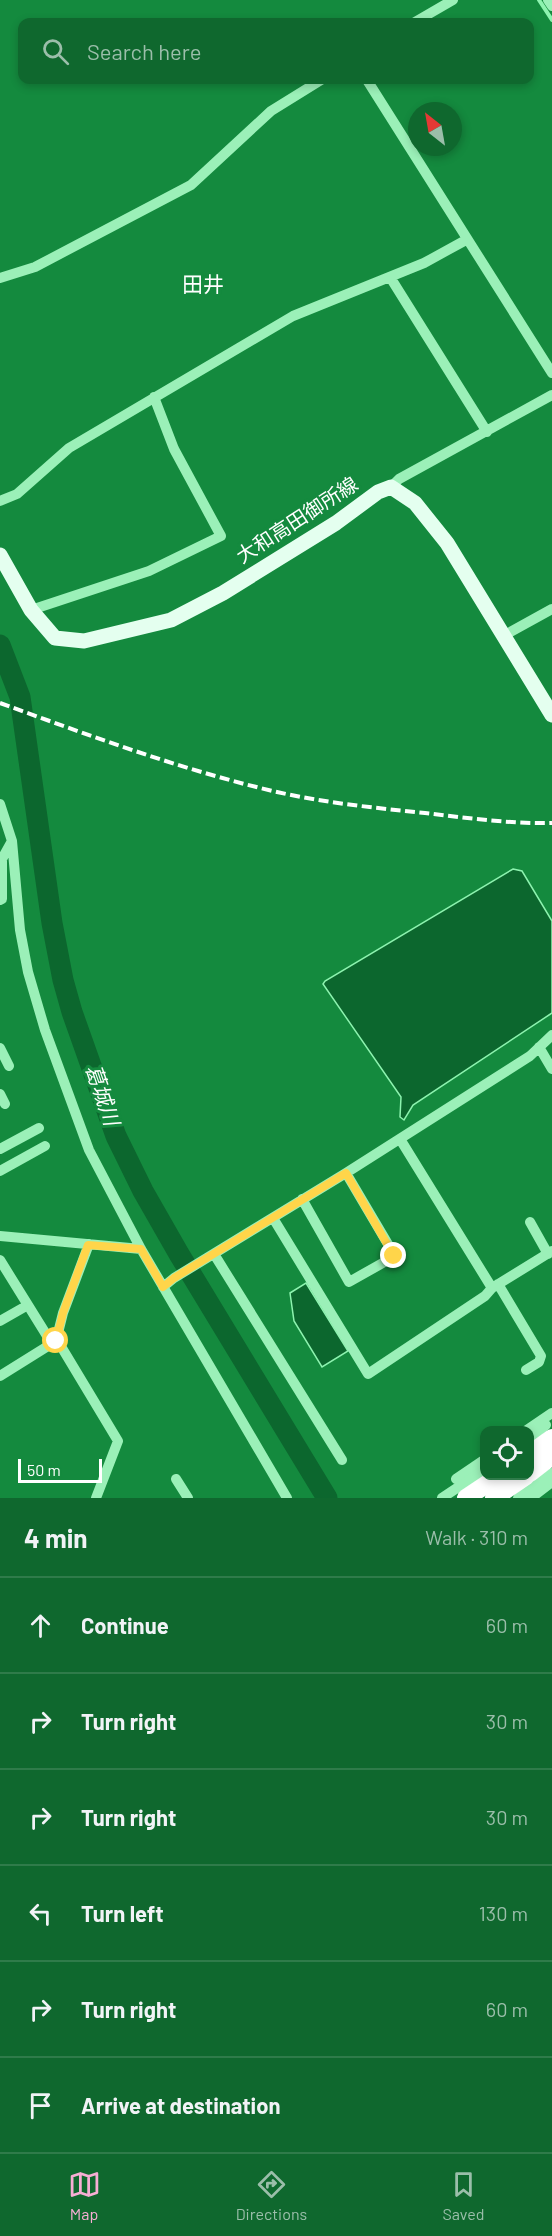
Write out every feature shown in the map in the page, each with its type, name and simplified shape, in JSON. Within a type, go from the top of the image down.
[{"type":"highway","points":[[534,1451],[552,1438]]},
{"type":"highway","points":[[534,1470],[552,1456]]},
{"type":"highway","points":[[466,1498],[480,1477]]},
{"type":"highway","points":[[494,1498],[520,1480]]},
{"type":"main road","name":"大和高田御所線","points":[[0,555],[31,610],[54,638],[84,641],[171,620],[223,592],[336,523],[378,492],[391,487]]},
{"type":"main road","points":[[391,487],[415,503],[447,543],[552,715]]},
{"type":"street","points":[[422,18],[453,0]]},
{"type":"street","points":[[548,0],[552,6]]},
{"type":"street","points":[[0,278],[35,267],[191,185],[271,111],[315,84]]},
{"type":"street","points":[[369,84],[552,373]]},
{"type":"street","points":[[0,501],[17,494],[69,448],[293,316],[424,263],[466,240]]},
{"type":"street","points":[[390,277],[487,432]]},
{"type":"street","points":[[391,487],[399,479],[552,395]]},
{"type":"street","points":[[31,610],[149,571],[221,536],[174,449],[154,396]]},
{"type":"street","points":[[503,636],[552,609]]},
{"type":"street","points":[[0,804],[12,841],[20,930],[28,972],[45,1030],[89,1150],[141,1249],[287,1498]]},
{"type":"street","points":[[0,900],[2,899],[2,859],[12,841]]},
{"type":"street","points":[[163,1287],[530,1056],[552,1035]]},
{"type":"street","points":[[539,1047],[552,1069]]},
{"type":"street","points":[[0,1048],[9,1066]]},
{"type":"street","points":[[0,1149],[39,1128]]},
{"type":"street","points":[[400,1139],[541,1356],[539,1362],[526,1370]]},
{"type":"street","points":[[0,1171],[45,1146]]},
{"type":"street","points":[[302,1200],[349,1282],[394,1256],[346,1173]]},
{"type":"street","points":[[273,1218],[368,1374],[485,1296],[495,1286],[550,1252],[530,1222]]},
{"type":"street","points":[[0,1236],[141,1249]]},
{"type":"street","points":[[0,1376],[56,1341],[63,1313],[88,1245]]},
{"type":"street","points":[[212,1255],[342,1460]]},
{"type":"street","points":[[2,1267],[49,1339],[56,1341],[118,1441],[96,1498]]},
{"type":"street","points":[[0,1321],[28,1305]]},
{"type":"street","points":[[534,1426],[552,1413]]},
{"type":"street","points":[[534,1435],[552,1421]]},
{"type":"street","points":[[456,1479],[480,1472]]},
{"type":"street","points":[[518,1498],[552,1473]]},
{"type":"street","points":[[442,1498],[480,1474]]},
{"type":"street","points":[[177,1479],[188,1498]]},
{"type":"street","points":[[486,1480],[489,1498]]},
{"type":"street","points":[[531,1498],[552,1482]]},
{"type":"shaded area","points":[[513,869],[522,871],[552,921],[552,1013],[413,1105],[404,1120],[400,1117],[401,1097],[323,984]]},
{"type":"shaded area","points":[[306,1283],[348,1351],[322,1367],[294,1321],[290,1293]]},
{"type":"waterway","points":[[539,0],[552,20]]},
{"type":"waterway","name":"葛城川","points":[[0,645],[20,697],[52,923],[63,980],[116,1136],[143,1191],[179,1254],[327,1498]]},
{"type":"railway","points":[[0,703],[172,763],[295,796],[488,820],[552,823]]},
{"type":"district","name":"田井","points":[[203,285]]},
{"type":"route","points":[[56,1341],[63,1313],[88,1245],[141,1249],[163,1287],[174,1278],[346,1173],[394,1256]]}]
